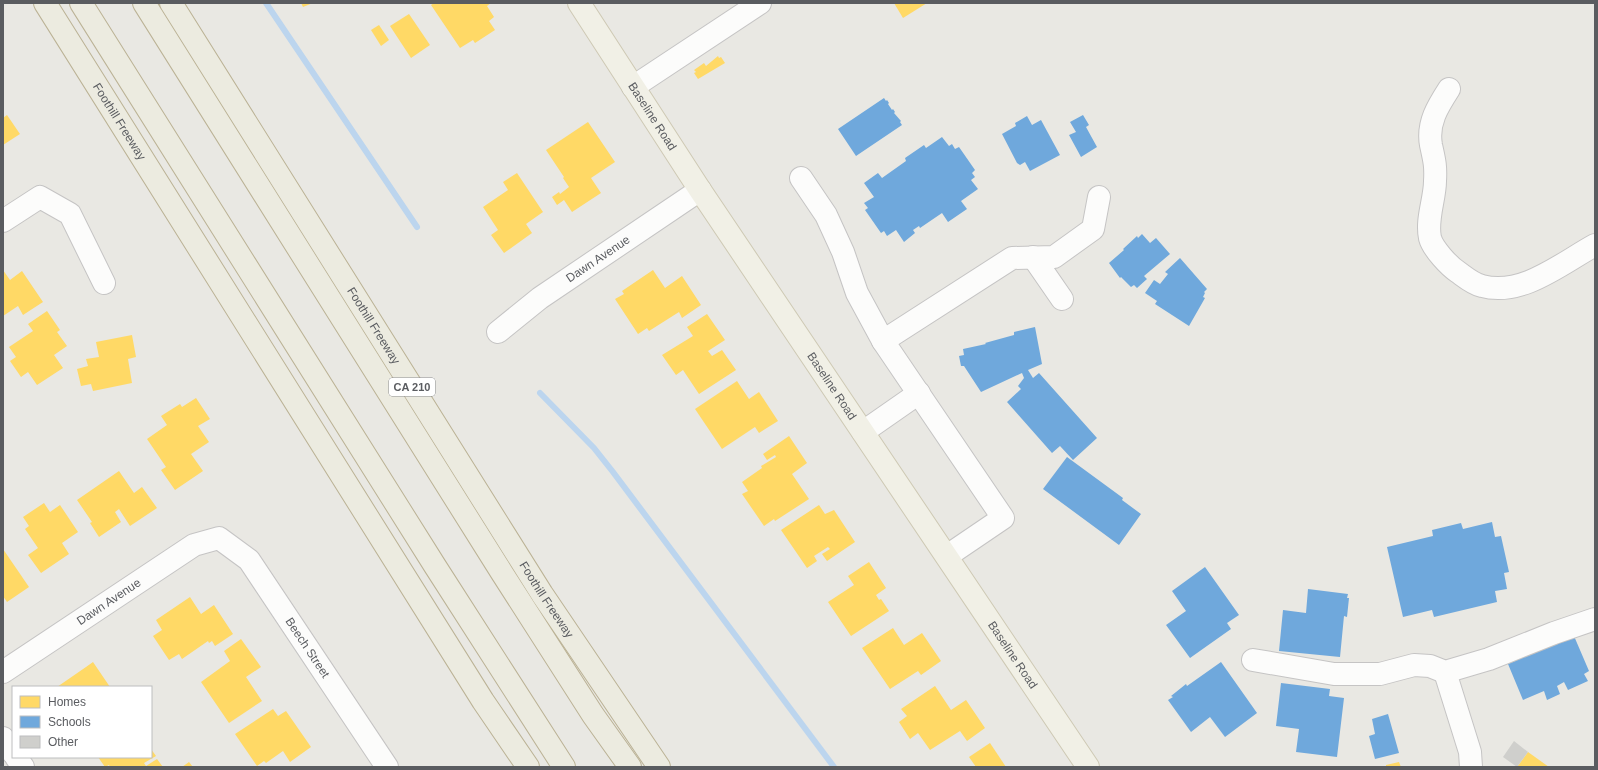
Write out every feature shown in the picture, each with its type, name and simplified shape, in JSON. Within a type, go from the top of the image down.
[{"type":"highway","name":"Foothill Freeway","points":[[45,3],[478,695],[528,767]]},
{"type":"highway","points":[[81,3],[439,573],[564,767]]},
{"type":"highway","points":[[144,3],[510,586],[593,715],[630,767]]},
{"type":"highway","name":"Foothill Freeway","points":[[171,3],[542,594],[659,767]]},
{"type":"main road","name":"Baseline Road","points":[[578,3],[700,190],[1088,767]]},
{"type":"street","points":[[633,87],[760,3]]},
{"type":"street","points":[[1449,89],[1436,108],[1431,123],[1430,143],[1436,164],[1435,191],[1429,221],[1430,238],[1447,264],[1466,278],[1481,286],[1507,289],[1530,282],[1595,245]]},
{"type":"street","points":[[801,178],[826,215],[843,252],[856,293],[883,341],[1003,518],[947,556]]},
{"type":"street","name":"Dawn Avenue","points":[[498,332],[540,298],[700,190]]},
{"type":"street","points":[[3,221],[40,197],[70,214],[104,284]]},
{"type":"street","points":[[883,341],[1012,258],[1054,257],[1093,229],[1099,197]]},
{"type":"street","points":[[1033,257],[1062,299]]},
{"type":"street","points":[[863,432],[919,393]]},
{"type":"street","name":"Dawn Avenue","points":[[3,672],[194,545],[218,538]]},
{"type":"street","name":"Beech Street","points":[[218,538],[249,560],[388,767]]},
{"type":"street","points":[[1253,660],[1334,674],[1380,674],[1414,665],[1430,666],[1445,672],[1489,659],[1554,633],[1595,619]]},
{"type":"street","points":[[1445,672],[1470,752],[1471,767]]},
{"type":"street","points":[[3,738],[12,751]]},
{"type":"street","points":[[17,758],[23,767]]},
{"type":"building: Homes","points":[[301,3],[313,3],[303,7]]},
{"type":"building: Homes","points":[[434,3],[491,3],[487,6],[494,17],[489,21],[495,30],[475,43],[473,40],[460,48],[431,5]]},
{"type":"building: Homes","points":[[894,3],[927,3],[903,18]]},
{"type":"building: Homes","points":[[409,14],[430,45],[411,58],[390,26]]},
{"type":"building: Homes","points":[[379,25],[389,40],[381,46],[371,30]]},
{"type":"building: Homes","points":[[718,56],[719,58],[721,57],[725,63],[698,79],[694,73],[696,72],[694,70],[704,63],[706,66]]},
{"type":"building: Homes","points":[[7,115],[20,134],[3,145],[3,118]]},
{"type":"building: Homes","points":[[588,122],[615,162],[591,178],[601,193],[572,212],[564,200],[557,205],[552,197],[559,192],[560,194],[569,187],[546,150]]},
{"type":"building: Homes","points":[[517,173],[543,212],[526,224],[532,233],[504,253],[491,235],[498,230],[483,207],[508,190],[503,182]]},
{"type":"building: Homes","points":[[3,270],[10,280],[22,271],[43,302],[23,315],[18,306],[3,316]]},
{"type":"building: Homes","points":[[653,270],[665,288],[682,276],[701,305],[682,318],[679,312],[649,331],[647,328],[638,334],[615,299],[624,294],[622,291]]},
{"type":"building: Homes","points":[[47,311],[60,330],[57,332],[67,346],[54,355],[63,368],[37,385],[28,372],[21,377],[10,361],[16,357],[9,347],[33,331],[28,324]]},
{"type":"building: Homes","points":[[707,314],[725,340],[708,351],[712,356],[722,350],[736,370],[699,394],[683,370],[676,375],[662,355],[693,336],[687,327]]},
{"type":"building: Homes","points":[[132,335],[136,357],[128,359],[132,383],[93,391],[91,384],[81,386],[77,369],[88,366],[86,359],[99,357],[96,342]]},
{"type":"building: Homes","points":[[737,381],[749,399],[759,392],[778,421],[759,433],[755,427],[722,449],[695,409]]},
{"type":"building: Homes","points":[[196,398],[210,419],[198,426],[209,442],[191,454],[203,471],[175,490],[161,470],[166,467],[147,439],[167,425],[161,416],[180,404],[182,407]]},
{"type":"building: Homes","points":[[789,436],[807,463],[792,474],[809,499],[775,521],[774,519],[764,526],[742,494],[748,491],[742,482],[762,468],[761,466],[776,457],[775,455],[767,460],[763,454]]},
{"type":"building: Homes","points":[[119,471],[134,493],[142,487],[157,508],[130,526],[119,509],[115,512],[121,522],[99,537],[90,523],[92,522],[77,500]]},
{"type":"building: Homes","points":[[44,503],[50,512],[60,505],[78,532],[62,543],[69,554],[41,573],[28,555],[38,548],[25,529],[29,526],[23,517]]},
{"type":"building: Homes","points":[[819,505],[825,514],[834,510],[855,542],[827,561],[822,554],[830,549],[828,547],[814,556],[817,561],[807,568],[781,530]]},
{"type":"building: Homes","points":[[3,549],[29,587],[7,602],[3,596]]},
{"type":"building: Homes","points":[[869,562],[886,588],[876,595],[879,600],[881,599],[889,611],[851,636],[828,602],[854,585],[848,576]]},
{"type":"building: Homes","points":[[190,597],[201,614],[214,605],[233,634],[215,646],[212,641],[209,643],[208,641],[182,659],[179,654],[169,660],[153,636],[162,630],[156,620]]},
{"type":"building: Homes","points":[[893,628],[904,645],[922,633],[941,661],[921,675],[918,671],[890,689],[862,648]]},
{"type":"building: Homes","points":[[241,639],[261,667],[246,677],[262,701],[229,723],[201,682],[230,661],[224,651]]},
{"type":"building: Homes","points":[[93,662],[109,686],[58,686]]},
{"type":"building: Homes","points":[[935,686],[951,710],[966,700],[985,728],[967,741],[960,731],[930,750],[918,733],[910,739],[899,722],[907,716],[901,709]]},
{"type":"building: Homes","points":[[273,709],[278,716],[286,711],[311,747],[290,762],[283,751],[266,763],[264,761],[257,766],[235,734]]},
{"type":"building: Homes","points":[[990,743],[1006,767],[976,767],[969,757]]},
{"type":"building: Homes","points":[[152,750],[156,756],[144,763],[146,766],[157,759],[163,767],[110,767],[109,765],[105,767],[99,758],[152,758]]},
{"type":"building: Homes","points":[[1528,752],[1549,767],[1517,767]]},
{"type":"building: Homes","points":[[189,762],[193,767],[182,767]]},
{"type":"building: Homes","points":[[1399,762],[1401,767],[1386,767],[1386,765]]},
{"type":"building: Schools","points":[[884,98],[886,101],[887,100],[892,110],[893,109],[895,112],[894,113],[901,121],[900,122],[902,125],[856,156],[838,129]]},
{"type":"building: Schools","points":[[1083,115],[1089,125],[1086,127],[1097,147],[1081,157],[1069,135],[1076,132],[1070,122]]},
{"type":"building: Schools","points":[[1027,116],[1032,125],[1041,120],[1060,155],[1030,171],[1025,162],[1020,165],[1017,163],[1002,134],[1016,126],[1015,123]]},
{"type":"building: Schools","points":[[942,137],[949,146],[952,144],[955,149],[959,147],[975,170],[972,173],[975,177],[971,180],[978,189],[961,201],[967,209],[948,222],[942,213],[920,228],[919,226],[913,230],[915,233],[904,242],[896,230],[887,236],[884,231],[881,233],[865,210],[868,208],[864,203],[874,197],[864,183],[878,173],[882,178],[906,161],[905,158],[924,145],[926,148]]},
{"type":"building: Schools","points":[[1142,234],[1150,243],[1156,238],[1170,254],[1144,276],[1147,279],[1137,288],[1134,285],[1131,287],[1121,277],[1120,278],[1109,263],[1137,236],[1138,238]]},
{"type":"building: Schools","points":[[1180,258],[1207,289],[1204,292],[1203,297],[1205,298],[1189,326],[1155,304],[1157,301],[1145,293],[1154,280],[1160,284],[1168,274],[1165,272]]},
{"type":"building: Schools","points":[[1035,327],[1042,364],[1028,370],[1033,378],[1039,373],[1097,438],[1073,460],[1060,446],[1052,453],[1007,402],[1021,389],[1018,386],[1024,378],[1022,373],[981,392],[964,366],[961,366],[959,356],[964,355],[963,349],[986,344],[985,343],[1014,335],[1014,332]]},
{"type":"building: Schools","points":[[1067,457],[1123,498],[1122,500],[1141,514],[1119,545],[1043,489]]},
{"type":"building: Schools","points":[[1492,522],[1495,537],[1501,536],[1509,572],[1504,573],[1507,589],[1495,591],[1497,602],[1434,617],[1432,610],[1403,617],[1387,547],[1433,536],[1432,530],[1461,523],[1463,529]]},
{"type":"building: Schools","points":[[1205,567],[1239,615],[1227,623],[1231,629],[1190,658],[1166,625],[1186,611],[1172,591]]},
{"type":"building: Schools","points":[[1308,589],[1348,594],[1347,617],[1344,616],[1340,657],[1279,651],[1283,610],[1306,613]]},
{"type":"building: Schools","points":[[1574,636],[1589,671],[1584,674],[1588,681],[1568,690],[1564,682],[1557,686],[1560,694],[1547,700],[1544,691],[1523,700],[1508,664]]},
{"type":"building: Schools","points":[[1221,662],[1257,713],[1225,737],[1210,717],[1191,732],[1168,700],[1186,684],[1187,686]]},
{"type":"building: Schools","points":[[1281,683],[1330,689],[1329,696],[1344,698],[1337,757],[1296,752],[1299,729],[1276,726]]},
{"type":"building: Schools","points":[[1388,714],[1399,753],[1375,759],[1369,736],[1375,734],[1372,719]]},
{"type":"building: Other","points":[[1514,741],[1528,752],[1517,767],[1503,757]]},
{"type":"waterway","points":[[266,3],[417,227]]},
{"type":"waterway","points":[[540,393],[594,448],[613,472],[834,767]]}]
